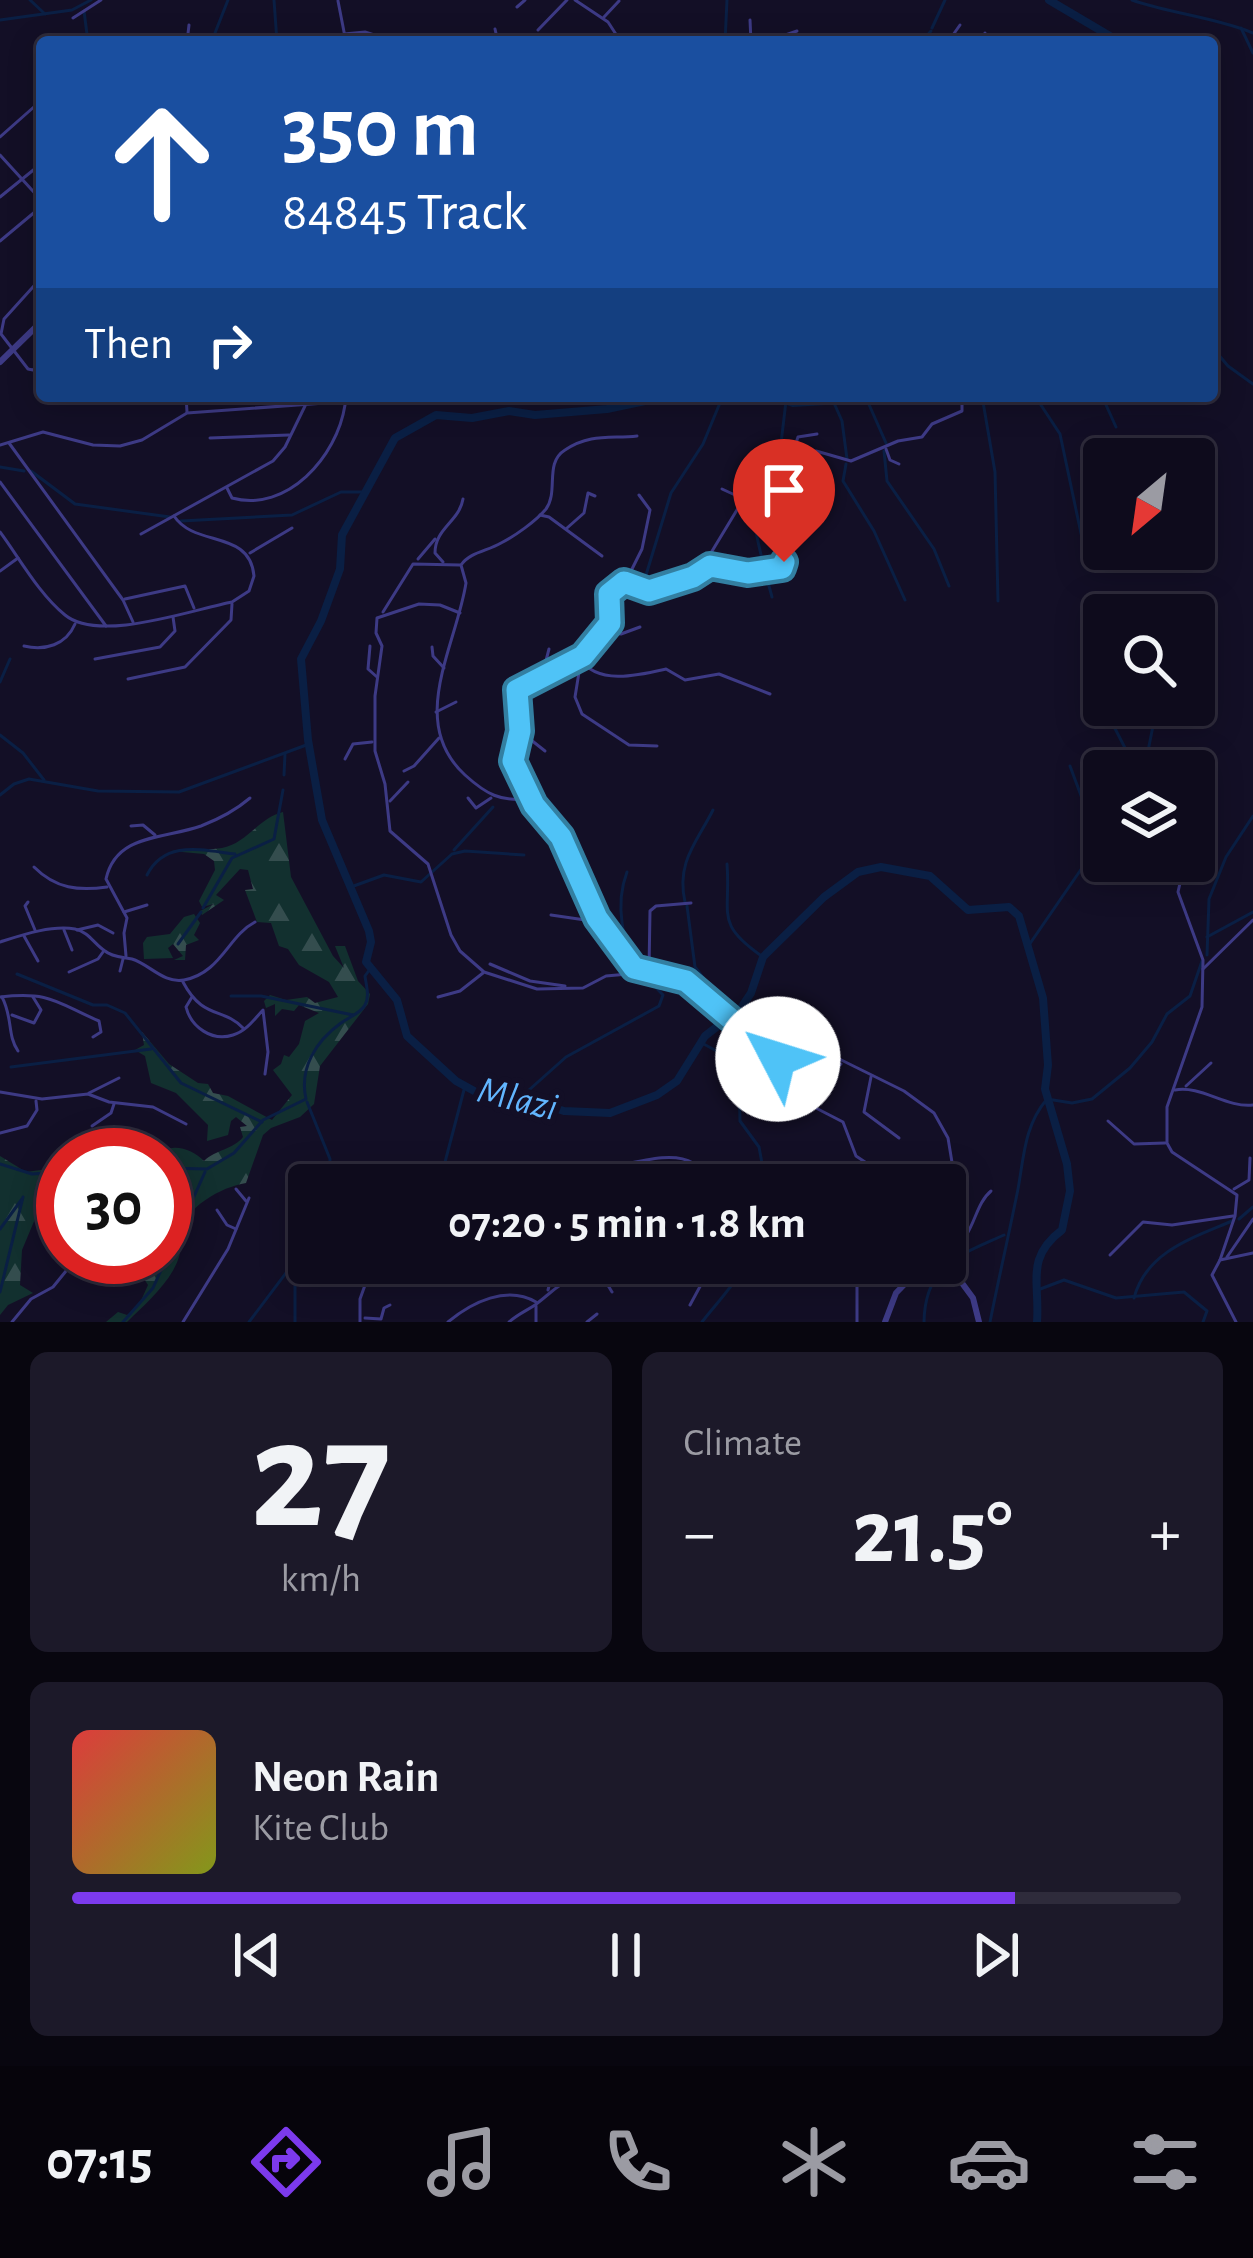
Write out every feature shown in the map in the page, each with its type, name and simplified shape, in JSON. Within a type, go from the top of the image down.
[{"type":"street","points":[[73,18],[100,0]]},
{"type":"street","points":[[517,8],[525,0]]},
{"type":"street","points":[[538,30],[567,0]]},
{"type":"street","points":[[574,0],[603,18],[616,36]]},
{"type":"street","points":[[348,1],[338,2],[344,34],[361,31],[376,36]]},
{"type":"street","points":[[603,18],[619,2]]},
{"type":"street","points":[[750,20],[751,36]]},
{"type":"street","points":[[188,36],[189,25]]},
{"type":"street","points":[[952,36],[960,25]]},
{"type":"street","points":[[495,29],[497,36]]},
{"type":"street","points":[[782,36],[797,31]]},
{"type":"street","points":[[0,137],[35,106]]},
{"type":"street","points":[[0,155],[36,195]]},
{"type":"street","points":[[0,197],[36,168]]},
{"type":"street","points":[[0,241],[36,208]]},
{"type":"street","points":[[36,284],[2,322],[0,336],[32,370],[36,367]]},
{"type":"street","points":[[0,362],[36,328]]},
{"type":"street","points":[[186,402],[187,413]]},
{"type":"street","points":[[0,445],[43,432],[93,445],[120,446],[157,433],[187,413],[348,402],[322,456],[297,484],[263,502],[232,498],[226,486]]},
{"type":"street","points":[[699,573],[769,458],[793,452],[831,453],[851,461],[922,437],[932,424],[962,411],[962,402]]},
{"type":"street","points":[[141,534],[273,461],[306,404]]},
{"type":"street","points":[[793,452],[798,437],[817,434]]},
{"type":"street","points":[[210,438],[291,436]]},
{"type":"street","points":[[531,799],[492,797],[452,764],[440,738],[435,712],[466,584],[461,565],[466,557],[499,545],[540,515],[552,495],[555,461],[565,449],[600,436],[637,436]]},
{"type":"street","points":[[9,441],[16,457],[123,600],[133,622]]},
{"type":"street","points":[[881,448],[899,464]]},
{"type":"street","points":[[0,482],[107,628]]},
{"type":"street","points":[[722,489],[734,495],[737,505]]},
{"type":"street","points":[[564,531],[584,513],[588,493],[595,496]]},
{"type":"street","points":[[627,582],[650,510],[639,496]]},
{"type":"street","points":[[463,499],[459,515],[415,563],[375,629],[382,646],[374,742],[388,826],[395,838],[428,864],[454,942],[484,972],[527,989],[588,987],[606,976],[648,971],[686,981],[770,1056],[779,1057]]},
{"type":"street","points":[[540,515],[602,556]]},
{"type":"street","points":[[0,532],[54,603],[76,622],[107,628],[243,596],[252,583],[254,568],[248,554],[238,545],[181,526],[174,516]]},
{"type":"street","points":[[248,554],[292,529]]},
{"type":"street","points":[[436,538],[435,553],[443,562]]},
{"type":"street","points":[[640,972],[600,922],[561,837],[531,799],[513,761],[520,731],[517,690],[580,659],[610,620],[609,594],[616,585],[627,582],[649,591],[716,566],[748,573],[777,569],[784,566],[794,543]]},
{"type":"street","points":[[0,571],[18,557]]},
{"type":"street","points":[[415,563],[461,565]]},
{"type":"street","points":[[123,600],[183,586],[189,589],[194,609]]},
{"type":"street","points":[[128,679],[188,665],[232,620],[232,602]]},
{"type":"street","points":[[382,614],[399,614],[418,604],[440,605],[460,613]]},
{"type":"street","points":[[95,659],[160,647],[175,631],[173,615]]},
{"type":"street","points":[[24,646],[53,646],[70,634],[76,622]]},
{"type":"street","points":[[603,632],[621,634],[640,627]]},
{"type":"street","points":[[370,646],[368,669],[378,678]]},
{"type":"street","points":[[431,647],[445,669]]},
{"type":"street","points":[[541,679],[549,649]]},
{"type":"street","points":[[580,659],[590,671],[625,676],[666,669],[685,680],[719,674],[770,694]]},
{"type":"street","points":[[580,659],[577,706],[629,746],[657,746]]},
{"type":"street","points":[[435,712],[456,702]]},
{"type":"street","points":[[520,731],[544,751]]},
{"type":"street","points":[[404,771],[440,738]]},
{"type":"street","points":[[345,759],[353,744],[374,742]]},
{"type":"street","points":[[387,809],[409,782]]},
{"type":"street","points":[[468,798],[476,808],[492,797]]},
{"type":"street","points":[[120,971],[128,921],[106,878],[114,857],[156,837],[219,819],[250,798]]},
{"type":"street","points":[[131,826],[143,825],[156,837]]},
{"type":"street","points":[[34,867],[58,887],[109,887]]},
{"type":"street","points":[[1180,882],[1178,892],[1196,934],[1202,970],[1201,1012],[1166,1107],[1167,1143],[1172,1152],[1232,1190],[1237,1201],[1212,1280],[1236,1322]]},
{"type":"street","points":[[28,902],[25,907],[35,932]]},
{"type":"street","points":[[648,971],[651,909],[691,903]]},
{"type":"street","points":[[124,912],[147,905]]},
{"type":"street","points":[[551,915],[600,922]]},
{"type":"street","points":[[1202,970],[1253,920]]},
{"type":"street","points":[[76,930],[104,950],[182,980],[203,973],[255,922]]},
{"type":"street","points":[[0,942],[35,932],[98,925],[112,934]]},
{"type":"street","points":[[64,930],[72,950]]},
{"type":"street","points":[[23,935],[38,961]]},
{"type":"street","points":[[69,973],[98,959],[104,950]]},
{"type":"street","points":[[490,964],[524,980],[573,988]]},
{"type":"street","points":[[438,997],[460,991],[484,972]]},
{"type":"street","points":[[182,980],[191,997],[210,1013],[242,1024],[243,1030]]},
{"type":"street","points":[[12,1015],[34,1023],[41,1010],[32,995]]},
{"type":"street","points":[[18,1051],[11,1038],[12,1015],[1,997],[32,995],[78,1007],[99,1021],[100,1032],[93,1037]]},
{"type":"street","points":[[191,997],[186,1010],[195,1027],[221,1036],[243,1030],[263,1009],[268,1052],[265,1073]]},
{"type":"street","points":[[758,1093],[753,1078],[758,1073],[779,1057],[810,1047],[872,1075],[926,1107],[945,1130],[951,1164]]},
{"type":"street","points":[[826,1076],[842,1063]]},
{"type":"street","points":[[1184,1088],[1211,1063]]},
{"type":"street","points":[[758,1073],[783,1096],[778,1111]]},
{"type":"street","points":[[872,1075],[864,1112],[899,1138]]},
{"type":"street","points":[[0,1092],[36,1099],[88,1094],[119,1078]]},
{"type":"street","points":[[1173,1090],[1184,1088],[1238,1106],[1253,1105]]},
{"type":"street","points":[[88,1094],[153,1107],[186,1124]]},
{"type":"street","points":[[0,1133],[27,1126],[38,1111],[36,1099]]},
{"type":"street","points":[[92,1126],[111,1113],[115,1102]]},
{"type":"street","points":[[797,1114],[812,1106],[843,1122],[856,1156],[868,1164]]},
{"type":"street","points":[[1108,1121],[1134,1144],[1167,1143]]},
{"type":"street","points":[[629,1164],[686,1158],[693,1164]]},
{"type":"street","points":[[1232,1190],[1248,1182],[1250,1158]]},
{"type":"street","points":[[183,1322],[238,1229],[248,1200],[236,1189]]},
{"type":"street","points":[[966,1236],[991,1191]]},
{"type":"street","points":[[217,1210],[227,1225],[238,1229]]},
{"type":"street","points":[[1110,1255],[1145,1221],[1172,1225],[1235,1216]]},
{"type":"street","points":[[1227,1257],[1253,1219]]},
{"type":"street","points":[[1220,1260],[1253,1253]]},
{"type":"street","points":[[12,1322],[32,1299],[56,1284]]},
{"type":"street","points":[[365,1284],[361,1320],[380,1319],[384,1308],[391,1306]]},
{"type":"street","points":[[548,1292],[551,1284]]},
{"type":"street","points":[[509,1322],[561,1284]]},
{"type":"street","points":[[607,1284],[612,1292]]},
{"type":"street","points":[[690,1305],[701,1284]]},
{"type":"street","points":[[857,1284],[857,1322]]},
{"type":"street","points":[[885,1322],[905,1284]]},
{"type":"street","points":[[965,1284],[979,1322]]},
{"type":"street","points":[[448,1322],[466,1308],[497,1296],[523,1295],[538,1304]]},
{"type":"street","points":[[536,1322],[538,1304]]},
{"type":"street","points":[[587,1322],[597,1314]]},
{"type":"green space","points":[[283,812],[291,877],[333,956],[344,968],[335,946],[345,946],[358,981],[370,994],[368,1004],[320,1066],[314,1104],[300,1117],[263,1135],[246,1183],[215,1194],[192,1212],[192,1153],[204,1161],[239,1141],[243,1137],[240,1127],[247,1126],[236,1117],[228,1135],[207,1141],[208,1125],[176,1093],[151,1083],[145,1056],[135,1050],[144,1045],[142,1032],[169,1064],[198,1083],[208,1084],[213,1093],[272,1120],[292,1095],[273,1070],[299,1044],[305,1021],[319,1013],[299,1005],[275,1016],[275,1004],[266,1008],[264,1001],[270,995],[286,1000],[307,997],[315,1003],[338,997],[329,982],[299,965],[288,949],[279,946],[271,923],[257,922],[245,890],[253,889],[248,870],[240,869],[216,895],[224,900],[202,915],[200,911],[214,904],[202,907],[199,901],[215,870],[214,861],[204,854],[172,851],[231,846]]},
{"type":"green space","points":[[194,914],[200,923],[194,935],[199,940],[186,945],[185,960],[174,960],[183,956],[173,944],[168,948],[173,958],[144,959],[147,937],[170,934],[184,917]]},
{"type":"green space","points":[[0,1156],[26,1172],[36,1171],[36,1217],[22,1250],[20,1285],[33,1293],[8,1305],[0,1315]]},
{"type":"green space","points":[[163,1284],[127,1322],[106,1322],[139,1305],[148,1285]]},
{"type":"waterway","points":[[30,0],[45,14]]},
{"type":"waterway","points":[[0,20],[72,10],[91,0]]},
{"type":"waterway","points":[[215,33],[228,0]]},
{"type":"waterway","points":[[274,0],[277,36]]},
{"type":"waterway","points":[[725,36],[727,0]]},
{"type":"waterway","points":[[932,28],[945,0]]},
{"type":"waterway","name":"Mlazi","points":[[1049,0],[1110,36]]},
{"type":"waterway","points":[[1132,0],[1253,33]]},
{"type":"waterway","points":[[84,11],[87,36]]},
{"type":"waterway","points":[[1241,28],[1253,53]]},
{"type":"waterway","points":[[926,36],[931,31]]},
{"type":"waterway","points":[[1218,354],[1253,384]]},
{"type":"waterway","name":"Mlazi","points":[[640,402],[535,415],[509,411],[472,418],[436,415],[395,438],[342,535],[340,569],[301,659],[322,820],[369,931],[366,962],[397,1000],[407,1036],[456,1081],[476,1092],[564,1111],[610,1113],[657,1095],[677,1081],[705,1036],[741,1008],[763,957],[824,897],[858,872],[881,867],[930,876],[968,910],[1009,907],[1019,916],[1043,998],[1045,1089],[1070,1191],[1062,1230],[1050,1240],[1039,1261],[1037,1322]]},
{"type":"waterway","points":[[646,575],[671,493],[703,444],[720,402]]},
{"type":"waterway","points":[[780,452],[786,402]]},
{"type":"waterway","name":"Mlazi","points":[[790,402],[809,402]]},
{"type":"waterway","points":[[868,402],[886,443]]},
{"type":"waterway","points":[[983,402],[995,472],[998,601]]},
{"type":"waterway","points":[[1039,402],[1060,434],[1083,543]]},
{"type":"waterway","points":[[1105,402],[1116,427]]},
{"type":"waterway","points":[[834,403],[842,421],[847,459]]},
{"type":"waterway","points":[[884,451],[887,481],[934,549],[949,586]]},
{"type":"waterway","points":[[772,597],[754,511],[779,458]]},
{"type":"waterway","points":[[846,464],[843,481],[874,531],[905,600]]},
{"type":"waterway","points":[[0,467],[24,471]]},
{"type":"waterway","points":[[31,471],[75,504],[170,517]]},
{"type":"waterway","points":[[181,521],[292,515],[341,492],[363,492]]},
{"type":"waterway","points":[[0,682],[10,659]]},
{"type":"waterway","points":[[1114,726],[1126,750]]},
{"type":"waterway","points":[[1148,750],[1153,726]]},
{"type":"waterway","points":[[0,735],[23,753],[44,780]]},
{"type":"waterway","points":[[0,795],[29,779],[98,791],[179,792],[309,744]]},
{"type":"waterway","points":[[284,775],[285,754]]},
{"type":"waterway","points":[[1070,766],[1083,801]]},
{"type":"waterway","points":[[203,908],[232,858],[274,839],[283,790]]},
{"type":"waterway","points":[[454,850],[493,807]]},
{"type":"waterway","points":[[685,902],[686,864],[713,810]]},
{"type":"waterway","points":[[1207,955],[1209,899],[1226,857],[1253,816]]},
{"type":"waterway","points":[[351,887],[384,875],[421,882],[452,854],[465,851],[524,855]]},
{"type":"waterway","points":[[147,875],[174,852],[235,854]]},
{"type":"waterway","points":[[727,864],[731,926],[763,957]]},
{"type":"waterway","points":[[1029,945],[1083,867]]},
{"type":"waterway","points":[[627,872],[622,924],[630,949],[645,970]]},
{"type":"waterway","points":[[687,906],[695,967],[732,1015]]},
{"type":"waterway","points":[[178,944],[201,912]]},
{"type":"waterway","points":[[1207,937],[1253,912]]},
{"type":"waterway","name":"Mlazi","points":[[990,1322],[1026,1142],[1039,1109],[1047,1099],[1072,1103],[1092,1099],[1130,1068],[1167,1014],[1190,996],[1202,961]]},
{"type":"waterway","points":[[192,1169],[207,1169],[234,1153],[263,1120],[306,1099],[305,1077],[312,1056],[332,1030],[363,1008],[365,976],[370,969]]},
{"type":"waterway","points":[[520,1098],[566,1057],[659,1006],[663,995],[647,973]]},
{"type":"waterway","points":[[17,974],[125,1013],[181,1083],[262,1122]]},
{"type":"waterway","points":[[231,996],[261,996],[353,1015]]},
{"type":"waterway","points":[[700,1042],[724,1055],[737,1076]]},
{"type":"waterway","points":[[11,1067],[151,1049]]},
{"type":"waterway","points":[[739,1079],[740,1121],[759,1147],[762,1164]]},
{"type":"waterway","points":[[445,1164],[465,1086]]},
{"type":"waterway","points":[[307,1102],[330,1164]]},
{"type":"waterway","points":[[0,1164],[36,1174]]},
{"type":"waterway","points":[[123,1322],[153,1288],[205,1172]]},
{"type":"waterway","points":[[0,1292],[23,1197]]},
{"type":"waterway","points":[[0,1229],[22,1199]]},
{"type":"waterway","points":[[1239,1219],[1253,1207]]},
{"type":"waterway","points":[[1134,1298],[1140,1282],[1160,1258],[1232,1221]]},
{"type":"waterway","points":[[924,1322],[930,1287],[947,1265],[1004,1235]]},
{"type":"waterway","points":[[249,1322],[288,1270]]},
{"type":"waterway","points":[[1035,1291],[1064,1280],[1116,1298],[1184,1292],[1207,1311],[1203,1322]]},
{"type":"waterway","points":[[295,1284],[295,1322]]},
{"type":"waterway","points":[[702,1322],[733,1284]]},
{"type":"route","points":[[778,1059],[686,981],[634,968],[591,909],[564,842],[534,805],[513,761],[520,731],[517,690],[583,656],[610,623],[609,594],[616,585],[624,582],[649,591],[693,577],[710,566],[748,573],[782,568],[784,562]]}]
